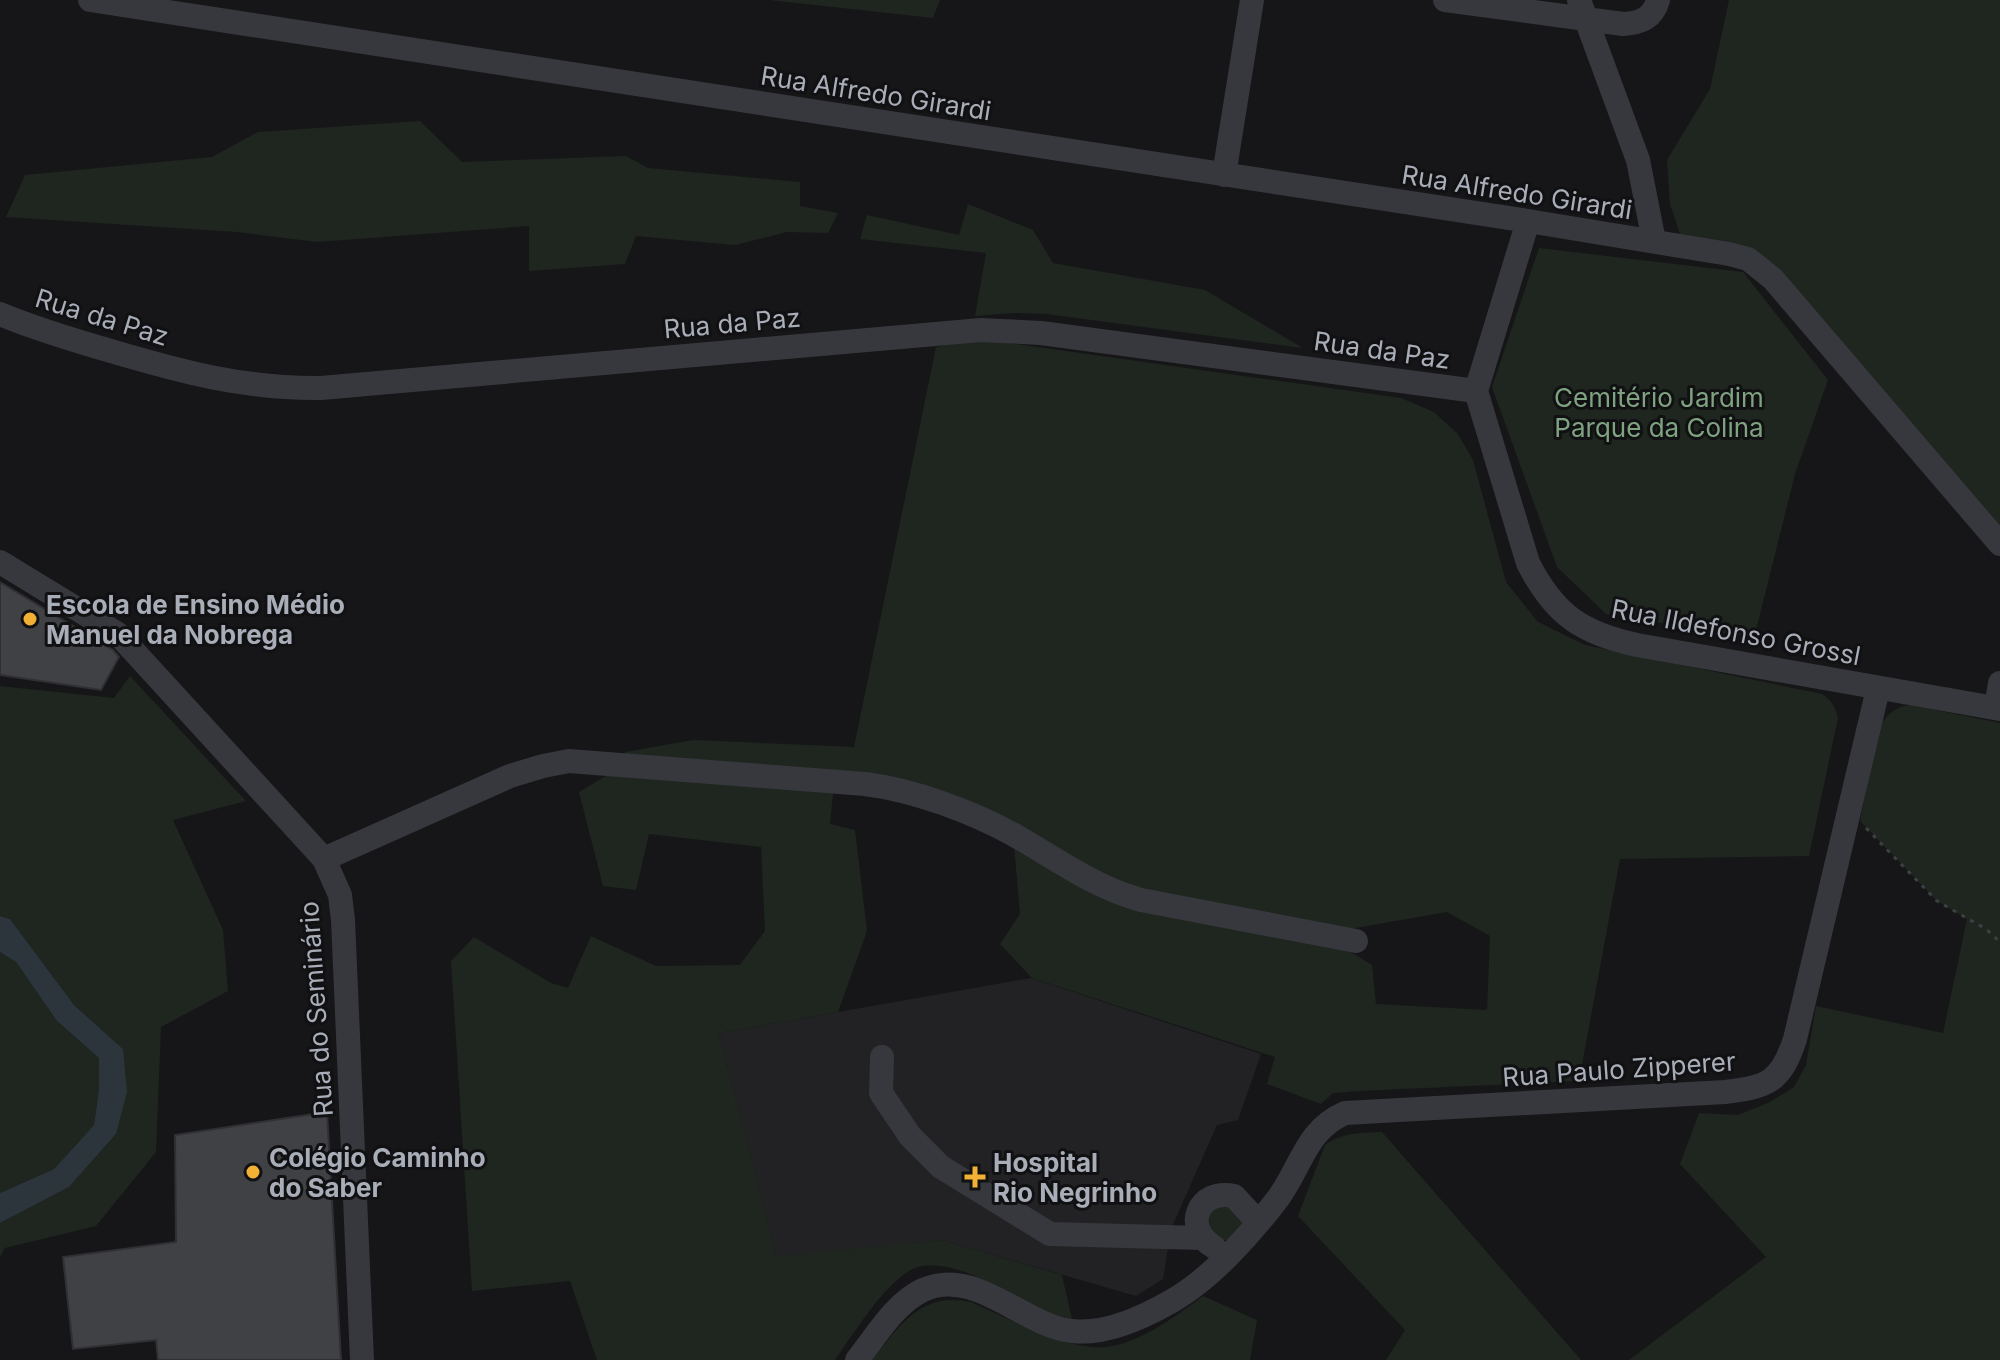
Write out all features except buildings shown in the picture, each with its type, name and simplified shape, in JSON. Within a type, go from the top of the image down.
[{"type":"street","name":"Rua Alfredo Girardi","points":[[90,0],[233,11],[1224,175],[1654,241],[1748,259],[1761,267],[2000,544]]},
{"type":"street","points":[[1224,175],[1252,0]]},
{"type":"street","points":[[1445,0],[1582,10],[1636,24],[1648,18],[1658,0]]},
{"type":"street","points":[[1582,10],[1638,160],[1654,241]]},
{"type":"street","points":[[1476,391],[1528,221]]},
{"type":"street","name":"Rua da Paz","points":[[2,319],[157,365],[223,381],[267,387],[321,388],[995,330],[1041,333],[1476,391]]},
{"type":"street","name":"Rua Ildefonso Grossl","points":[[1476,391],[1528,563],[1540,586],[1572,622],[1624,643],[1998,709]]},
{"type":"street","name":"Rua do Seminário","points":[[0,562],[118,634],[324,859],[340,895],[343,920],[362,1360]]},
{"type":"street","points":[[1998,709],[2000,683]]},
{"type":"street","name":"Rua Paulo Zipperer","points":[[1258,1222],[1288,1183],[1319,1129],[1345,1113],[1725,1092],[1756,1088],[1774,1078],[1788,1061],[1795,1039],[1878,689]]},
{"type":"street","points":[[324,859],[510,776],[569,761],[865,784],[913,794],[983,820],[1013,834],[1111,892],[1356,941]]},
{"type":"street","points":[[882,1057],[881,1093],[910,1136],[941,1167],[1050,1234],[1202,1238],[1228,1254]]},
{"type":"street","points":[[857,1360],[903,1302],[925,1288],[953,1284],[979,1291],[1057,1328],[1071,1331],[1090,1331],[1140,1318],[1173,1301],[1228,1254],[1258,1222],[1242,1201],[1234,1196],[1217,1195],[1198,1212],[1198,1230],[1202,1238]]},
{"type":"path","points":[[1849,811],[1937,901],[1986,929],[2000,942]]},
{"type":"shaded area","points":[[0,916],[10,919],[74,1005],[123,1049],[127,1092],[116,1134],[69,1187],[0,1223],[0,1193],[54,1169],[94,1125],[99,1058],[57,1021],[16,962],[0,952]]},
{"type":"shaded area","name":"Hospital Rio Negrinho","points":[[1031,978],[1261,1054],[1238,1120],[1217,1125],[1171,1229],[1163,1279],[1136,1296],[942,1240],[776,1257],[719,1033]]},
{"type":"green space","points":[[769,0],[940,0],[933,18]]},
{"type":"green space","points":[[1729,0],[2000,0],[2000,544],[1773,279],[1684,246],[1670,204],[1667,160],[1710,89]]},
{"type":"green space","points":[[420,121],[462,162],[626,156],[648,168],[800,182],[800,206],[838,213],[828,233],[787,232],[735,245],[636,236],[625,264],[529,271],[529,226],[317,242],[237,232],[6,217],[25,175],[212,157],[258,132]]},
{"type":"green space","points":[[968,204],[1033,230],[1053,263],[1205,290],[1303,348],[1046,314],[975,316],[986,253],[860,239],[867,215],[959,235]]},
{"type":"green space","name":"Cemitério Jardim Parque da Colina","points":[[1539,248],[1743,272],[1828,380],[1795,474],[1754,638],[1606,614],[1557,567],[1492,387]]},
{"type":"green space","points":[[981,339],[1401,398],[1434,412],[1458,434],[1473,460],[1506,582],[1538,622],[1585,645],[1822,694],[1831,702],[1838,718],[1809,856],[1620,859],[1579,1081],[1333,1093],[1321,1104],[1267,1084],[1275,1057],[1032,978],[1000,944],[1020,914],[1013,834],[834,783],[830,824],[855,830],[867,931],[838,1012],[719,1033],[776,1256],[942,1240],[1062,1275],[1072,1319],[1038,1309],[964,1272],[947,1267],[922,1266],[910,1270],[886,1291],[835,1360],[597,1360],[570,1281],[472,1291],[451,961],[474,937],[551,983],[568,988],[591,936],[656,966],[740,965],[765,931],[761,847],[649,834],[636,890],[603,886],[579,792],[624,765],[625,752],[693,740],[854,747],[936,347]],"holes":[[[1447,912],[1490,936],[1487,1010],[1376,1004],[1372,965],[1321,934]]]},
{"type":"green space","points":[[130,676],[246,801],[173,820],[223,930],[228,991],[161,1027],[156,1152],[96,1226],[5,1248],[0,1257],[0,1223],[69,1187],[116,1134],[123,1049],[74,1005],[10,919],[0,916],[0,686],[114,698]]},
{"type":"green space","points":[[1911,705],[2000,723],[2000,1360],[1629,1360],[1766,1257],[1680,1164],[1699,1113],[1738,1115],[1770,1102],[1794,1087],[1806,1065],[1816,1006],[1943,1033],[1967,919],[1937,901],[1860,821],[1878,731],[1890,713]]},
{"type":"green space","points":[[0,952],[16,962],[57,1021],[99,1058],[99,1089],[94,1125],[54,1169],[0,1193]]},
{"type":"green space","points":[[1382,1132],[1581,1360],[1386,1360],[1405,1330],[1298,1216],[1325,1145],[1345,1135]]},
{"type":"green space","points":[[1223,1201],[1243,1218],[1243,1227],[1229,1240],[1211,1236],[1207,1210]]},
{"type":"green space","points":[[1203,1296],[1257,1320],[1250,1360],[872,1360],[902,1323],[925,1306],[938,1302],[971,1302],[1055,1338],[1089,1347],[1105,1347],[1143,1335]]},
{"type":"place","name":"Escola de Ensino Médio Manuel da Nobrega","points":[[30,619]]},
{"type":"place","name":"Colégio Caminho do Saber","points":[[253,1172]]},
{"type":"place","name":"Hospital Rio Negrinho","points":[[975,1177]]}]
